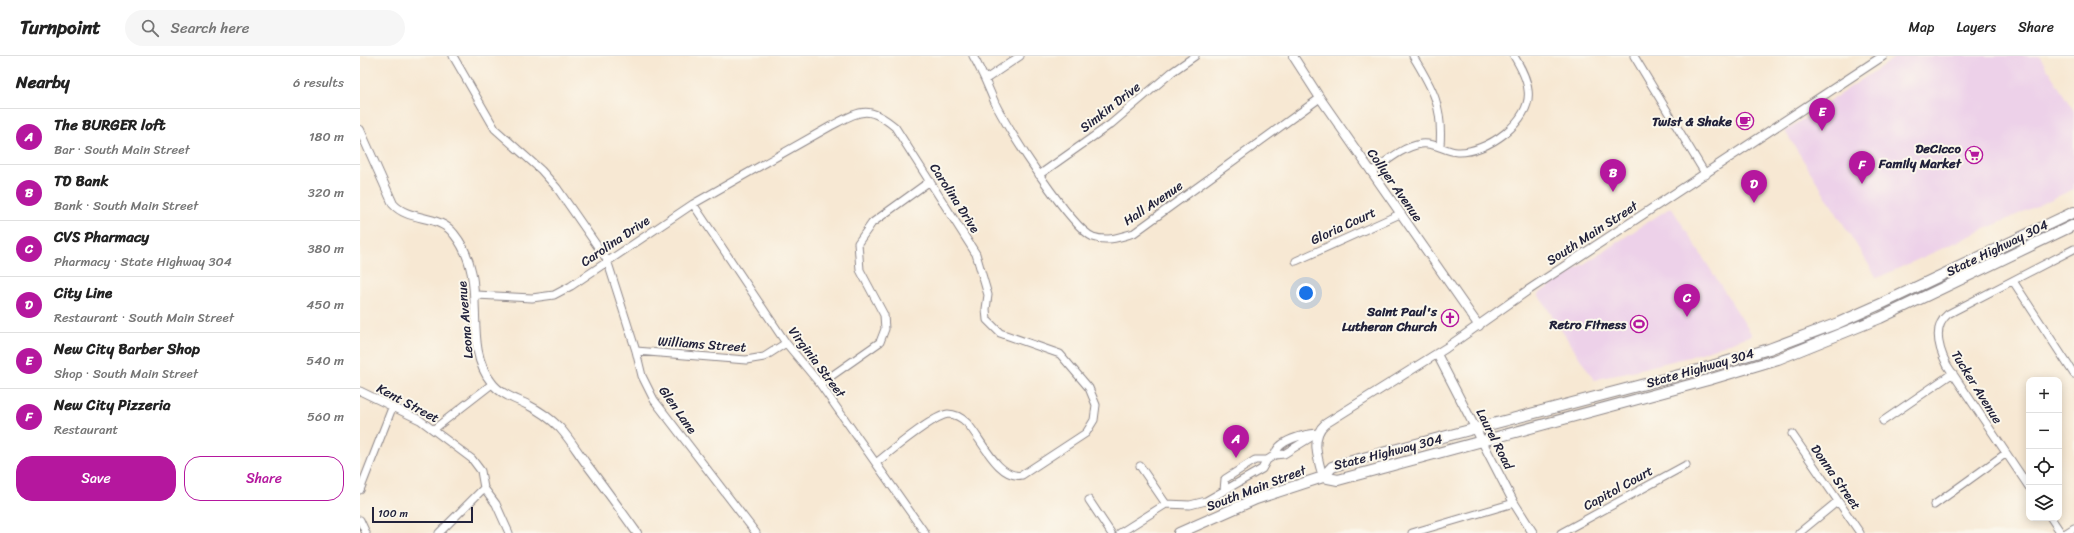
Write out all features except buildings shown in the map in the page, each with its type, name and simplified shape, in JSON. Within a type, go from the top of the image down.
[{"type":"main road","name":"State Highway 304","points":[[1323,477],[1334,466],[1476,427],[1698,370],[1787,343],[1878,306],[2074,212]]},
{"type":"main road","name":"State Highway 304","points":[[1323,477],[1338,480],[1708,380],[1790,355],[1880,318],[2074,225]]},
{"type":"main road","name":"South Main Street","points":[[1179,533],[1256,499],[1323,477]]},
{"type":"street","points":[[453,56],[495,129],[541,170],[557,188],[607,260]]},
{"type":"street","name":"Hall Avenue","points":[[973,56],[986,78],[995,104],[1039,175],[1073,221],[1092,236],[1110,240],[1134,233],[1320,98]]},
{"type":"street","points":[[986,78],[1020,56]]},
{"type":"street","name":"Simkin Drive","points":[[1039,175],[1111,124],[1172,72],[1195,56]]},
{"type":"street","name":"Collyer Avenue","points":[[1294,56],[1320,98],[1479,326]]},
{"type":"street","points":[[1413,56],[1431,87],[1437,102],[1442,124],[1440,146]]},
{"type":"street","points":[[1371,172],[1406,149],[1422,144],[1440,146],[1456,152],[1473,150],[1492,142],[1510,129],[1524,112],[1529,91],[1524,74],[1514,56]]},
{"type":"street","points":[[1634,56],[1706,175]]},
{"type":"street","name":"South Main Street","points":[[1323,477],[1317,451],[1318,433],[1325,424],[1437,354],[1539,283],[1706,175],[1883,56]]},
{"type":"street","name":"Carolina Drive","points":[[476,295],[532,298],[554,295],[571,286],[607,260],[693,204],[830,126],[852,115],[866,111],[882,115],[896,127],[976,254],[988,295],[986,309],[988,320],[1000,333],[1060,354],[1089,388],[1096,405],[1094,420],[1086,433],[1028,472],[1018,476],[1010,475],[1002,470],[969,425],[960,417],[951,414],[935,419],[876,463]]},
{"type":"street","name":"Leona Avenue","points":[[360,130],[393,204],[407,215],[443,225],[454,233],[465,253],[473,274],[476,295],[477,353],[481,365],[492,384],[508,396],[544,414],[560,429],[638,533]]},
{"type":"street","points":[[820,384],[880,342],[885,329],[884,315],[860,270],[858,243],[872,223],[930,181]]},
{"type":"street","name":"Virginia Street","points":[[693,204],[786,343],[820,384],[925,533]]},
{"type":"street","name":"Gloria Court","points":[[1296,261],[1400,214]]},
{"type":"street","name":"Tucker Avenue","points":[[2028,485],[2005,454],[1953,373],[1940,346],[1938,328],[1941,320],[1953,311],[2074,249]]},
{"type":"street","name":"Glen Lane","points":[[607,260],[636,351],[642,376],[654,400],[756,533]]},
{"type":"street","points":[[2013,281],[2074,374]]},
{"type":"street","name":"Williams Street","points":[[636,351],[746,360],[764,357],[786,343]]},
{"type":"street","name":"Laurel Road","points":[[1437,354],[1514,503],[1533,533]]},
{"type":"street","points":[[1883,421],[1953,373]]},
{"type":"street","points":[[434,429],[492,384]]},
{"type":"street","name":"Kent Street","points":[[360,391],[392,408],[420,420],[434,429],[472,459],[481,471],[484,488],[496,504],[510,533]]},
{"type":"street","points":[[360,490],[392,408]]},
{"type":"street","name":"South Main Street","points":[[1224,491],[1224,482],[1228,477],[1252,461],[1267,460],[1275,455],[1278,448],[1296,437],[1318,433]]},
{"type":"street","name":"Donna Street","points":[[1792,434],[1860,533]]},
{"type":"street","points":[[1934,505],[2005,454]]},
{"type":"street","name":"South Main Street","points":[[1224,491],[1262,469],[1267,460]]},
{"type":"street","name":"Capitol Court","points":[[1561,533],[1686,465]]},
{"type":"street","points":[[1140,466],[1166,504]]},
{"type":"street","points":[[439,533],[484,488]]},
{"type":"street","points":[[1120,533],[1166,504],[1197,504],[1224,491]]},
{"type":"street","points":[[1089,500],[1111,533]]},
{"type":"street","points":[[1799,533],[1838,501]]},
{"type":"street","points":[[1412,533],[1439,529],[1514,503]]},
{"type":"street","points":[[360,520],[366,533]]},
{"type":"street","points":[[2053,521],[2061,533]]},
{"type":"street","points":[[2066,533],[2074,528]]},
{"type":"shaded area","points":[[1897,56],[2039,56],[2074,111],[2074,189],[1877,278],[1785,131]]},
{"type":"shaded area","points":[[1671,207],[1752,335],[1689,357],[1594,380],[1538,294]]},
{"type":"place","name":"Twist & Shake","points":[[1745,121]]},
{"type":"place","name":"New City Barber Shop","points":[[1822,131]]},
{"type":"place","name":"DeCicco Family Market","points":[[1974,155]]},
{"type":"place","name":"New City Pizzeria","points":[[1862,184]]},
{"type":"place","name":"TD Bank","points":[[1613,192]]},
{"type":"place","name":"City Line","points":[[1754,203]]},
{"type":"place","name":"CVS Pharmacy","points":[[1687,317]]},
{"type":"place","name":"Saint Paul's Lutheran Church","points":[[1450,318]]},
{"type":"place","name":"Retro Fitness","points":[[1639,324]]},
{"type":"place","name":"The BURGER loft","points":[[1236,458]]}]
